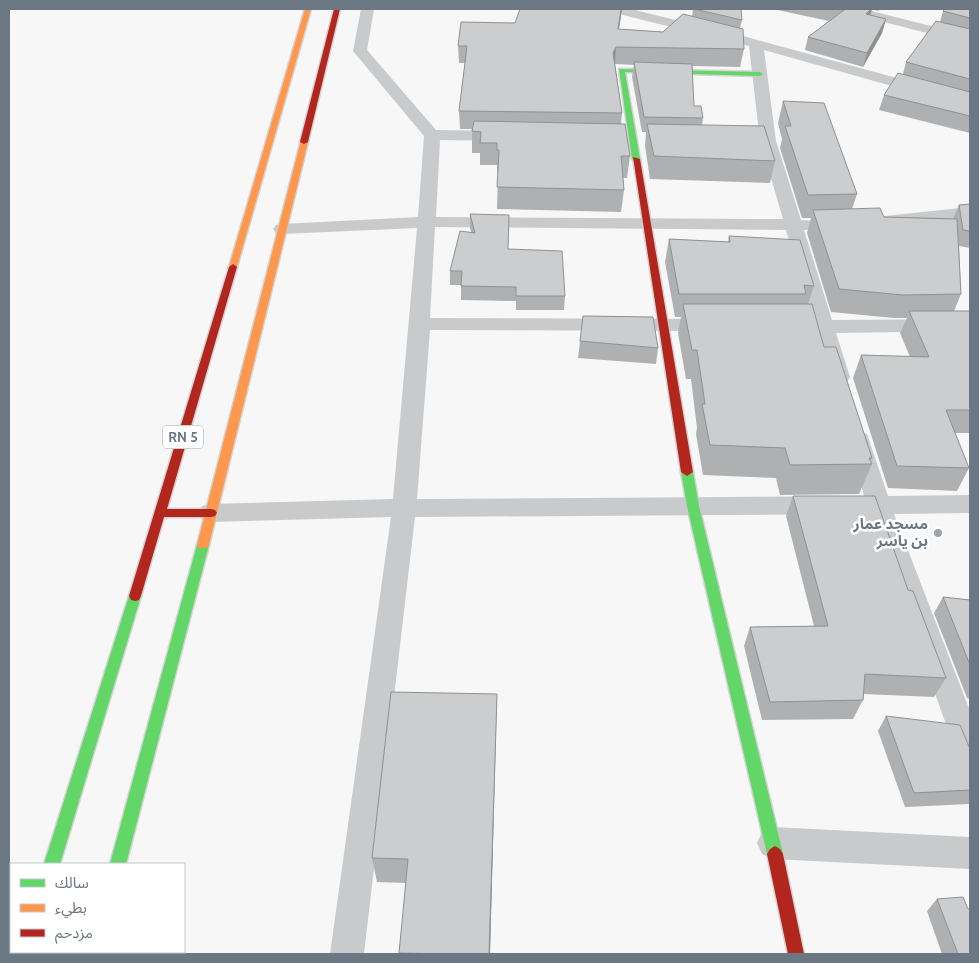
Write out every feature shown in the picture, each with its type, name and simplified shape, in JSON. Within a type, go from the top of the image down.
[{"type":"main road","name":"RN 5","points":[[52,863],[161,513],[308,9]]},
{"type":"main road","points":[[118,863],[211,512],[337,9]]},
{"type":"main road","points":[[760,74],[621,70],[648,223],[662,324],[694,506],[773,842],[796,954]]},
{"type":"main road","points":[[161,513],[211,512]]},
{"type":"street","points":[[347,954],[404,508],[420,324],[432,135],[360,51],[367,9]]},
{"type":"street","points":[[616,9],[713,33]]},
{"type":"street","points":[[850,9],[970,40]]},
{"type":"street","points":[[730,37],[970,103]]},
{"type":"street","points":[[756,44],[760,74],[758,141],[794,226],[844,393]]},
{"type":"street","points":[[432,135],[518,136]]},
{"type":"street","points":[[614,137],[652,138]]},
{"type":"street","points":[[873,223],[970,212]]},
{"type":"street","points":[[282,228],[427,222],[824,225]]},
{"type":"street","points":[[420,324],[729,325]]},
{"type":"street","points":[[786,327],[970,325]]},
{"type":"street","points":[[853,421],[879,505],[970,749]]},
{"type":"street","points":[[211,512],[404,508],[970,504]]},
{"type":"street","points":[[773,842],[970,853]]},
{"type":"building","points":[[520,9],[621,9],[618,29],[663,32],[683,14],[743,29],[744,49],[616,47],[613,53],[622,113],[459,111],[467,46],[458,46],[461,22],[515,23]]},
{"type":"building","points":[[694,9],[741,9],[742,20]]},
{"type":"building","points":[[836,9],[871,9],[866,14],[886,19],[867,53],[808,37],[844,10]]},
{"type":"building","points":[[945,9],[970,9],[970,18],[943,11]]},
{"type":"building","points":[[936,21],[970,29],[970,79],[906,62]]},
{"type":"building","points":[[634,62],[692,64],[694,106],[701,106],[703,118],[644,117]]},
{"type":"building","points":[[898,73],[970,92],[970,116],[884,95]]},
{"type":"building","points":[[783,101],[824,103],[857,194],[808,195],[785,126],[791,126]]},
{"type":"building","points":[[474,121],[625,124],[630,156],[621,156],[624,190],[497,187],[499,150],[497,150],[497,143],[480,143],[481,132],[472,131]]},
{"type":"building","points":[[647,124],[764,126],[775,161],[654,156]]},
{"type":"building","points":[[970,204],[970,231],[963,230],[959,205]]},
{"type":"building","points":[[880,208],[884,217],[957,219],[961,294],[903,295],[839,289],[813,210]]},
{"type":"building","points":[[470,214],[509,215],[508,249],[562,251],[565,296],[516,296],[516,287],[461,286],[462,271],[450,271],[460,231],[475,233]]},
{"type":"building","points":[[729,236],[800,240],[814,286],[804,285],[806,294],[679,294],[669,239],[730,242]]},
{"type":"building","points":[[683,304],[812,304],[824,347],[836,347],[872,458],[869,458],[872,464],[790,465],[785,448],[710,445],[702,404],[705,404],[697,350],[692,350]]},
{"type":"building","points":[[909,311],[970,311],[970,410],[946,410],[969,468],[897,466],[861,355],[929,357]]},
{"type":"building","points":[[583,316],[653,317],[658,348],[580,341]]},
{"type":"building","points":[[793,496],[875,496],[908,590],[913,591],[946,678],[865,674],[863,700],[770,702],[750,627],[828,626]]},
{"type":"building","points":[[943,597],[970,600],[970,665]]},
{"type":"building","points":[[391,692],[497,694],[489,954],[399,953],[408,859],[372,858]]},
{"type":"building","points":[[886,716],[960,725],[970,749],[970,790],[914,793]]},
{"type":"building","points":[[963,897],[968,909],[970,909],[970,954],[958,954],[937,899]]},
{"type":"traffic: fast","points":[[636,159],[621,70],[760,74]]},
{"type":"traffic: fast","points":[[687,472],[693,506],[775,854]]},
{"type":"traffic: fast","points":[[118,863],[203,545]]},
{"type":"traffic: fast","points":[[52,863],[135,596]]},
{"type":"traffic: slow","points":[[233,267],[308,9]]},
{"type":"traffic: slow","points":[[203,545],[304,142]]},
{"type":"traffic: jam","points":[[304,142],[337,9]]},
{"type":"traffic: jam","points":[[636,159],[687,472]]},
{"type":"traffic: jam","points":[[135,596],[233,267]]},
{"type":"traffic: jam","points":[[161,513],[211,513]]},
{"type":"traffic: jam","points":[[775,854],[796,954]]},
{"type":"place","name":"مسجد عمار بن ياسر","points":[[938,533]]}]
